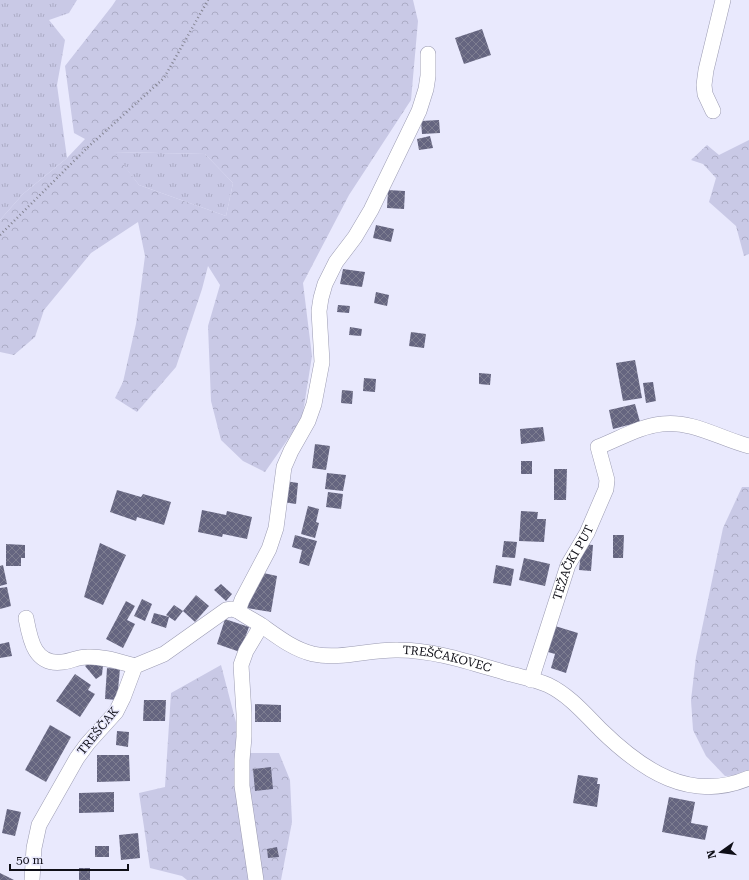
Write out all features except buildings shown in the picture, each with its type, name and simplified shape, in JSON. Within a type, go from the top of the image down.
[{"type":"street","points":[[713,111],[705,94],[704,85],[706,70],[723,0]]},
{"type":"street","points":[[26,618],[32,645],[35,651],[48,660],[60,662],[86,657],[95,657],[135,666],[164,654],[226,610],[232,609],[238,611],[269,549],[276,528],[284,467],[308,421],[314,404],[322,362],[319,311],[325,284],[336,262],[355,237],[371,210],[419,111],[426,89],[428,76],[428,54]]},
{"type":"street","name":"TEŽAČKI PUT","points":[[531,680],[568,565],[587,533],[606,489],[607,480],[598,447],[649,426],[674,423],[702,430],[749,446]]},
{"type":"street","name":"TREŠČAKOVEC","points":[[238,611],[288,645],[302,651],[331,656],[384,650],[414,651],[463,661],[547,685],[561,693],[572,702],[623,751],[646,768],[674,781],[696,786],[716,786],[740,782],[749,778]]},
{"type":"street","points":[[256,880],[242,786],[244,714],[241,665],[246,651],[261,626]]},
{"type":"street","name":"TREŠČAK","points":[[32,880],[34,848],[39,825],[77,758],[88,743],[116,712],[135,666]]},
{"type":"path","points":[[0,235],[88,147],[164,78],[208,0]]},
{"type":"green space","points":[[0,0],[77,0],[69,13],[49,20],[65,40],[57,85],[67,158],[23,194],[0,220]]},
{"type":"green space","points":[[116,0],[413,0],[418,21],[411,100],[349,195],[303,283],[312,356],[302,419],[265,472],[243,461],[221,440],[211,401],[208,326],[220,285],[208,266],[202,289],[176,367],[137,412],[115,398],[123,382],[136,324],[145,256],[138,222],[91,253],[44,310],[35,337],[14,355],[0,352],[0,220],[23,194],[67,158],[85,139],[74,133],[65,66]],"holes":[[[114,152],[205,154],[233,183],[226,216],[139,185]]]},
{"type":"green space","points":[[749,140],[749,254],[744,256],[736,226],[709,202],[716,178],[703,164],[691,160],[707,145],[719,155]]},
{"type":"green space","points":[[113,152],[205,154],[233,183],[226,216],[139,185]]},
{"type":"green space","points":[[742,487],[749,487],[749,773],[745,775],[725,776],[706,756],[693,730],[691,700],[696,657],[723,528]]},
{"type":"green space","points":[[221,665],[244,753],[279,753],[290,780],[292,822],[281,880],[187,880],[182,876],[150,868],[139,793],[165,787],[171,693]]}]
